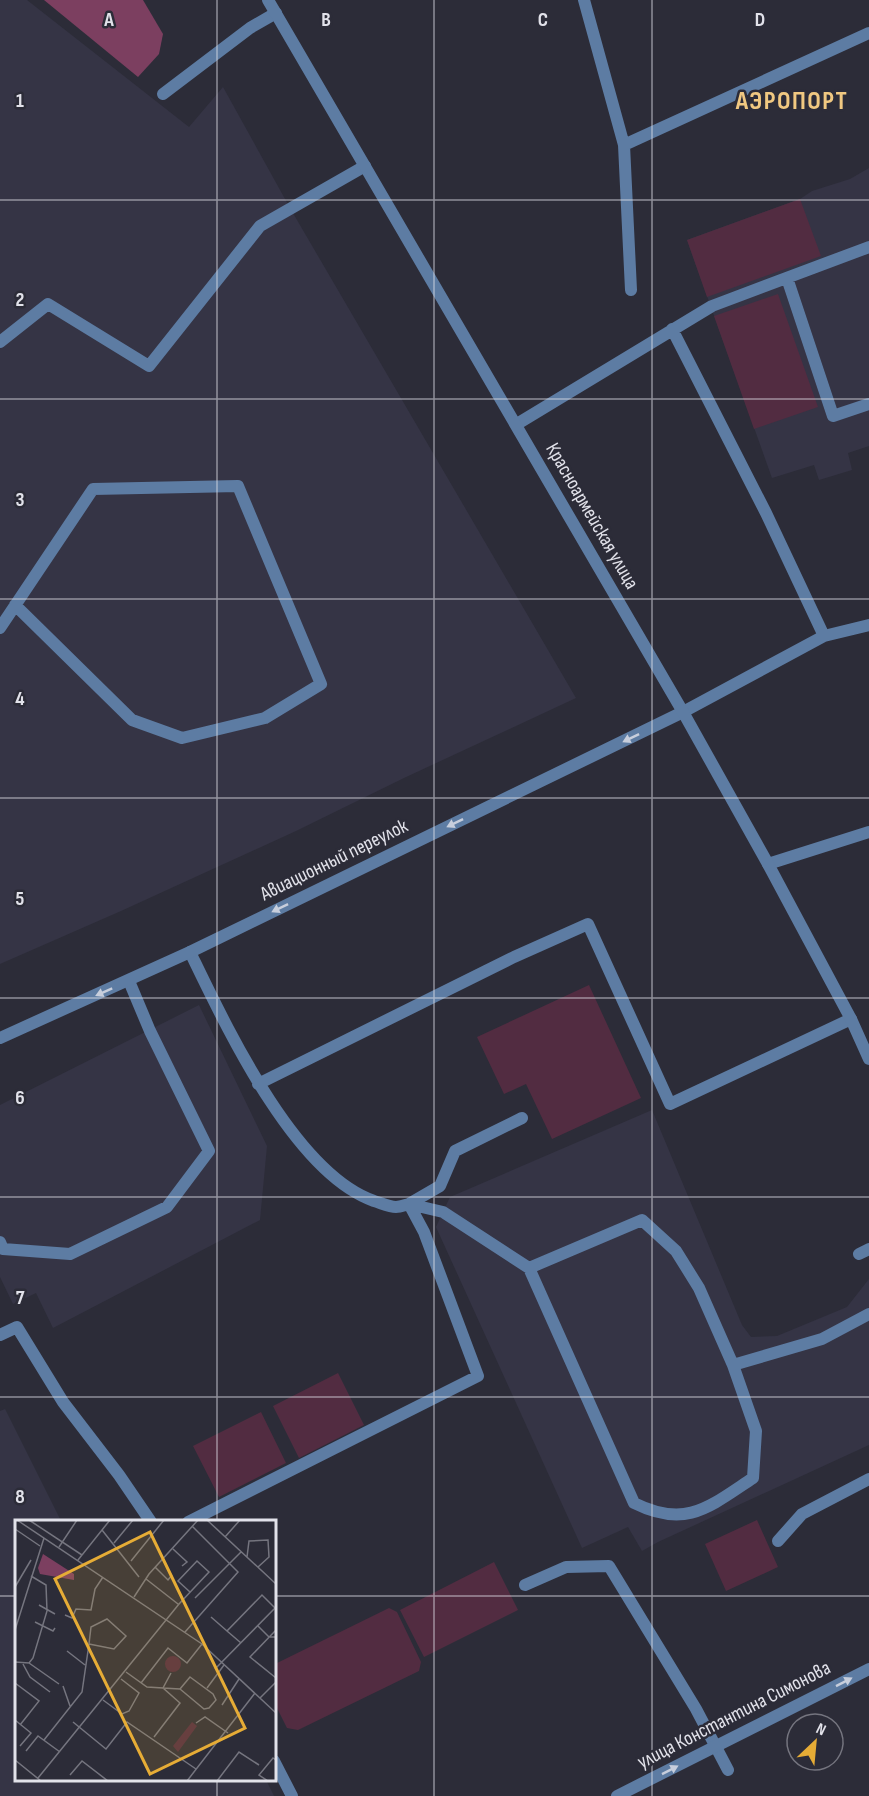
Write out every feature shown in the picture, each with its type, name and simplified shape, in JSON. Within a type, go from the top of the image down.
[{"type":"street","name":"Красноармейская улица","points":[[268,0],[683,712],[768,864],[851,1019],[869,1059]]},
{"type":"street","points":[[584,0],[624,145],[631,290]]},
{"type":"street","points":[[163,94],[250,28],[276,14]]},
{"type":"street","points":[[624,145],[869,33]]},
{"type":"street","points":[[0,342],[48,304],[149,366],[260,226],[365,166]]},
{"type":"street","points":[[517,424],[712,306],[869,247]]},
{"type":"street","points":[[787,278],[833,416],[869,404]]},
{"type":"street","points":[[672,329],[824,636]]},
{"type":"street","points":[[0,628],[15,605],[93,489],[238,486],[321,684],[265,718],[182,738],[132,720],[15,605]]},
{"type":"street","name":"Авиационный переулок","points":[[0,1038],[190,952],[683,712],[824,636],[869,625]]},
{"type":"street","points":[[768,864],[869,832]]},
{"type":"street","points":[[258,1084],[514,957],[588,924],[670,1104],[851,1019]]},
{"type":"street","points":[[190,952],[258,1084],[294,1136],[327,1170],[358,1195],[395,1208],[409,1204],[440,1186],[454,1151],[522,1118]]},
{"type":"street","points":[[0,1242],[3,1248],[70,1254],[167,1207],[209,1151],[150,1031],[129,981]]},
{"type":"street","points":[[409,1204],[443,1212],[529,1268],[634,1503],[653,1513],[676,1516],[706,1509],[753,1478],[756,1431],[733,1365],[699,1288],[676,1251],[642,1220],[529,1268]]},
{"type":"street","points":[[190,1520],[478,1376],[424,1232],[409,1204]]},
{"type":"street","points":[[733,1365],[822,1339],[869,1314]]},
{"type":"street","points":[[0,1335],[17,1327],[63,1402],[150,1520]]},
{"type":"street","points":[[778,1541],[802,1514],[869,1479]]},
{"type":"street","points":[[525,1585],[566,1567],[609,1566],[696,1709],[728,1770]]},
{"type":"street","name":"улица Константина Симонова","points":[[618,1796],[869,1669]]},
{"type":"street","points":[[276,1765],[292,1796]]},
{"type":"shaded area","points":[[0,0],[27,0],[189,127],[223,87],[290,208],[576,698],[296,831],[0,964]]},
{"type":"shaded area","points":[[44,0],[143,0],[163,34],[159,54],[138,77]]},
{"type":"shaded area","points":[[869,168],[869,446],[848,453],[852,470],[819,480],[814,465],[772,478],[687,240],[800,199],[812,191],[850,179]]},
{"type":"shaded area","points":[[800,199],[821,256],[707,297],[687,240]]},
{"type":"shaded area","points":[[778,294],[818,407],[754,429],[714,316]]},
{"type":"shaded area","points":[[589,985],[641,1098],[552,1139],[526,1084],[504,1094],[477,1037]]},
{"type":"shaded area","points":[[199,1005],[267,1146],[260,1220],[53,1328],[36,1293],[13,1304],[0,1277],[0,1105]]},
{"type":"shaded area","points":[[652,1110],[742,1325],[751,1337],[777,1336],[847,1307],[869,1279],[869,1445],[642,1551],[628,1527],[582,1548],[436,1227],[450,1197]]},
{"type":"shaded area","points":[[338,1373],[364,1425],[299,1458],[273,1406]]},
{"type":"shaded area","points":[[5,1409],[60,1520],[15,1520],[15,1781],[266,1781],[274,1796],[0,1796],[0,1411]]},
{"type":"shaded area","points":[[261,1412],[286,1463],[219,1497],[193,1446]]},
{"type":"shaded area","points":[[757,1520],[778,1567],[726,1591],[705,1544]]},
{"type":"shaded area","points":[[494,1562],[518,1610],[424,1657],[400,1610]]},
{"type":"shaded area","points":[[389,1608],[397,1612],[421,1662],[419,1671],[298,1730],[287,1728],[276,1706],[276,1664]]},
{"type":"district","name":"АЭРОПОРТ","points":[[792,101]]}]
